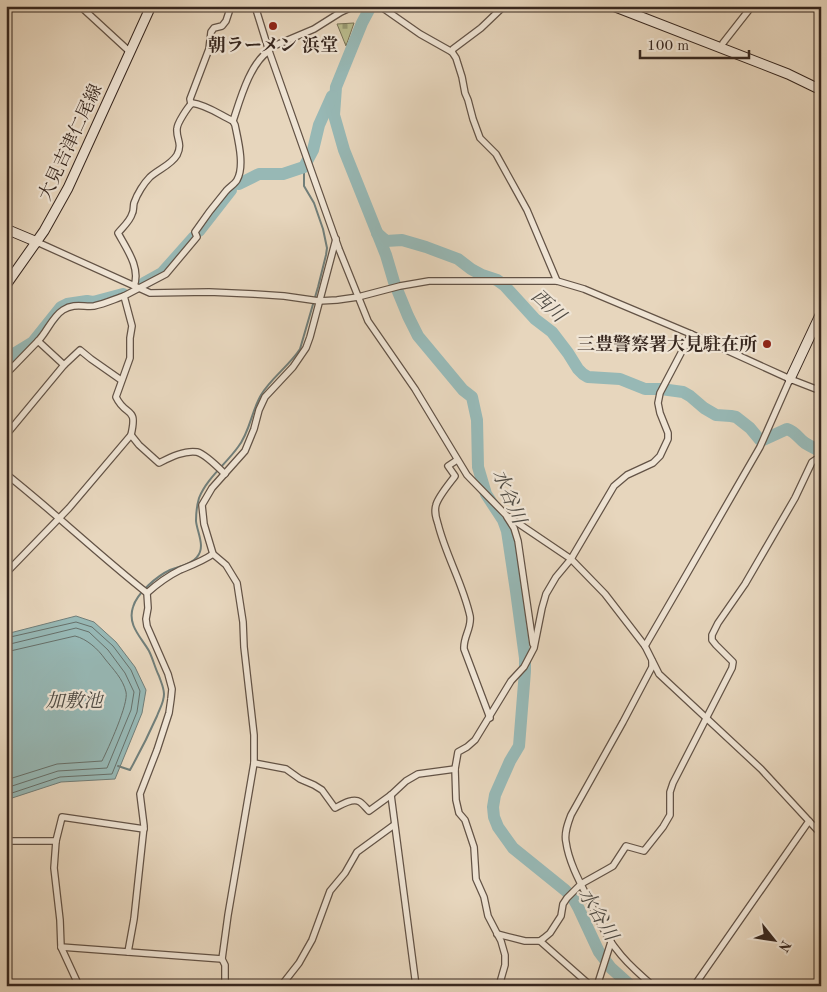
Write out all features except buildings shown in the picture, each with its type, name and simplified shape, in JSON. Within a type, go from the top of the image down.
[{"type":"main road","name":"大見吉津仁尾線","points":[[6,286],[44,232],[68,188],[152,6]]},
{"type":"main road","points":[[612,6],[788,74],[821,90]]},
{"type":"main road","points":[[6,229],[37,242]]},
{"type":"main road","points":[[790,379],[821,313]]},
{"type":"street","points":[[80,6],[130,52]]},
{"type":"street","points":[[137,287],[134,264],[118,233],[132,215],[134,203],[143,185],[176,156],[180,142],[176,129],[191,104],[190,99],[209,49],[211,32],[214,28],[222,26],[226,21],[231,6]]},
{"type":"street","points":[[255,6],[311,170],[368,321],[415,389],[467,475],[506,515],[571,559],[604,594],[645,646],[659,674],[761,769],[821,834]]},
{"type":"street","points":[[6,374],[38,342],[63,310],[72,306],[94,306],[124,296],[137,287],[166,274],[197,237],[195,232],[212,207],[230,186],[237,181],[241,157],[233,121],[243,90],[260,60],[269,50],[314,29],[354,6]]},
{"type":"street","points":[[452,52],[453,49],[481,28],[504,6]]},
{"type":"street","points":[[723,43],[752,6]]},
{"type":"street","points":[[381,7],[420,34],[452,52],[456,58],[480,138],[496,154],[527,210],[557,281]]},
{"type":"street","points":[[191,104],[199,104],[233,121]]},
{"type":"street","points":[[225,986],[225,964],[222,959],[254,763],[254,735],[243,622],[236,583],[226,565],[214,554],[204,524],[202,504],[222,471],[245,451],[265,397],[293,367],[306,348],[310,337],[316,301],[336,238]]},
{"type":"street","points":[[37,242],[150,293],[209,292],[254,294],[316,301],[337,300],[429,280],[557,281],[584,289],[691,334],[790,379],[821,390]]},
{"type":"street","points":[[6,573],[69,508],[131,436],[134,421],[133,415],[119,403],[116,397],[130,358],[132,326],[124,296]]},
{"type":"street","points":[[499,986],[505,965],[505,955],[488,916],[484,897],[476,879],[474,847],[465,820],[459,813],[456,800],[455,769],[458,752],[475,740],[511,681],[524,667],[534,648],[546,594],[556,577],[571,559],[614,486],[627,475],[653,463],[660,456],[668,439],[668,433],[658,404],[660,394],[691,334]]},
{"type":"street","points":[[38,342],[64,365]]},
{"type":"street","points":[[6,435],[64,365],[80,350],[121,380]]},
{"type":"street","points":[[645,646],[760,447],[790,379]]},
{"type":"street","points":[[131,436],[159,464],[187,452],[198,452],[222,471]]},
{"type":"street","points":[[497,934],[525,941],[540,941],[557,924],[562,916],[567,898],[580,884],[613,866],[626,846],[644,851],[663,827],[670,816],[670,792],[673,783],[732,668],[733,662],[712,640],[712,635],[745,584],[795,498],[812,462],[821,456]]},
{"type":"street","points":[[457,460],[448,466],[455,476],[436,503],[435,513],[440,535],[470,617],[470,626],[463,643],[464,649],[490,718]]},
{"type":"street","points":[[6,474],[147,593],[147,626],[168,674],[172,689],[169,713],[158,750],[140,794],[144,829],[134,919],[128,952]]},
{"type":"street","points":[[506,515],[514,528],[518,541],[534,648]]},
{"type":"street","points":[[147,593],[160,582],[180,570],[214,554]]},
{"type":"street","points":[[652,661],[652,667],[624,722],[570,815],[565,840],[580,884],[611,942],[630,965],[653,986]]},
{"type":"street","points":[[254,763],[286,769],[300,779],[314,784],[322,790],[334,808],[356,800],[369,811],[406,781],[418,774],[455,769]]},
{"type":"street","points":[[391,795],[416,986]]},
{"type":"street","points":[[79,986],[61,947],[54,868],[56,841],[62,817],[144,829]]},
{"type":"street","points":[[694,986],[809,821]]},
{"type":"street","points":[[281,986],[299,963],[312,940],[330,890],[345,873],[357,852],[394,825]]},
{"type":"street","points":[[6,841],[56,841]]},
{"type":"street","points":[[540,941],[591,986]]},
{"type":"street","points":[[597,986],[611,942]]},
{"type":"street","points":[[61,947],[222,959]]},
{"type":"green space","points":[[354,23],[346,46],[337,24]]},
{"type":"water","name":"加敷池","points":[[76,616],[94,622],[116,642],[135,667],[146,690],[142,713],[115,779],[61,782],[6,800],[6,634]]},
{"type":"waterway","name":"水谷川","points":[[371,6],[362,23],[336,87],[334,115],[344,150],[408,316],[418,336],[463,390],[472,397],[477,420],[478,467],[486,494],[503,520],[507,531],[525,658],[525,671],[519,746],[495,795],[494,817],[498,827],[513,848],[573,898],[599,952],[611,968],[631,986]]},
{"type":"waterway","points":[[239,184],[259,174],[283,174],[304,167],[313,150],[319,125],[332,96]]},
{"type":"waterway","points":[[118,766],[130,770],[154,723],[164,697],[162,685],[149,651],[133,625],[132,613],[135,602],[143,591],[159,576],[188,564],[200,553],[201,544],[196,512],[202,491],[242,441],[265,389],[300,349],[327,248],[314,203],[304,186],[304,167]]},
{"type":"waterway","points":[[199,231],[231,190]]},
{"type":"waterway","name":"西川","points":[[377,233],[386,241],[402,240],[458,259],[482,275],[497,280],[504,285],[535,319],[552,332],[578,369],[588,377],[620,379],[645,389],[683,392],[716,415],[736,417],[750,428],[760,440],[787,429],[795,433],[805,443],[821,451]]},
{"type":"waterway","points":[[144,283],[162,273],[194,237]]},
{"type":"waterway","points":[[6,362],[15,353],[33,342],[61,307],[67,304],[93,302],[123,294]]},
{"type":"place","name":"朝ラーメン 浜堂","points":[[273,26]]},
{"type":"place","name":"三豊警察署大見駐在所","points":[[767,344]]}]
